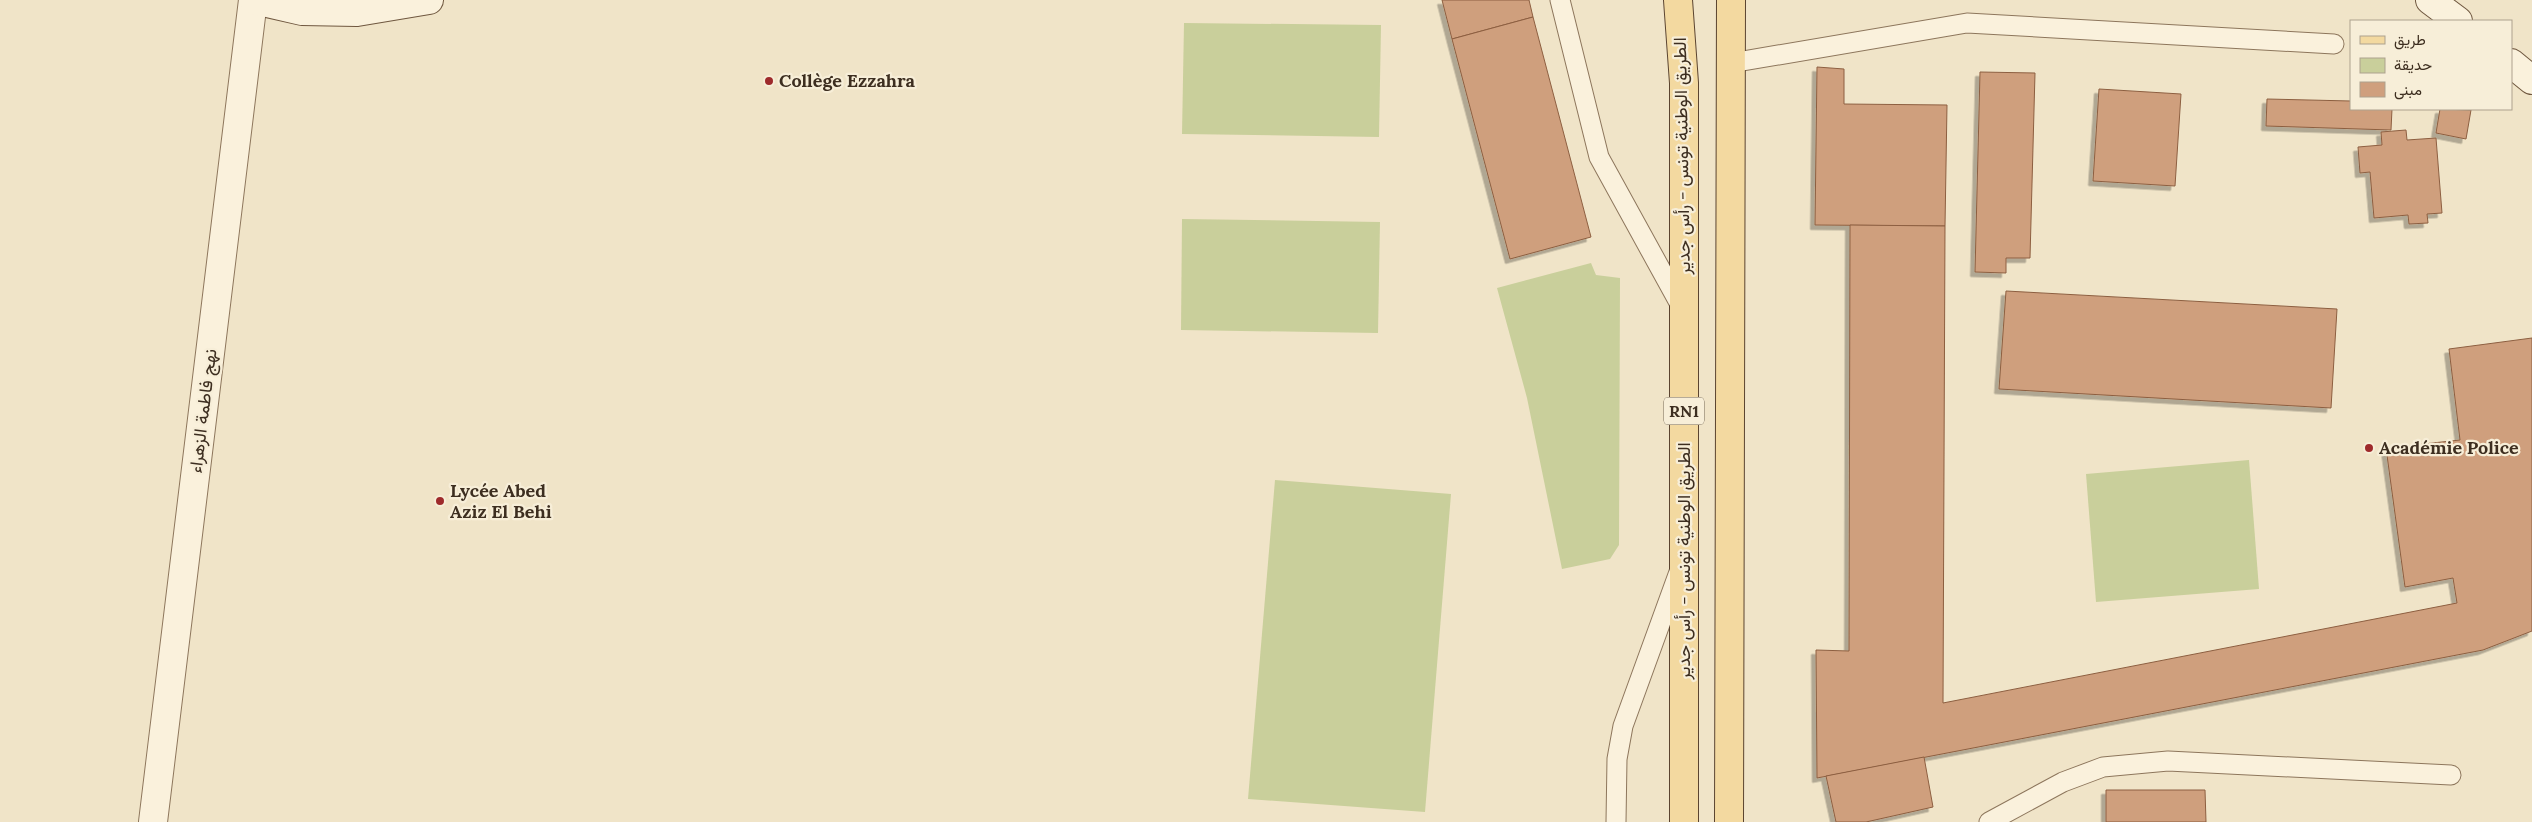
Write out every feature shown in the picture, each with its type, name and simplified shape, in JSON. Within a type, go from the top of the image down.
[{"type":"main road","name":"الطريق الوطنية تونس - رأس جدير","points":[[1678,0],[1684,82],[1684,822]]},
{"type":"main road","name":"RN1","points":[[1729,822],[1732,0]]},
{"type":"street","points":[[253,0],[302,11],[357,12],[429,0]]},
{"type":"street","name":"نهج فاطمة الزهراء","points":[[154,822],[253,0]]},
{"type":"street","points":[[2430,0],[2457,20]]},
{"type":"street","points":[[2512,64],[2532,80]]},
{"type":"lane","points":[[1560,0],[1599,156],[1684,312]]},
{"type":"lane","points":[[1731,63],[1967,24],[2334,44]]},
{"type":"lane","points":[[1616,822],[1617,759],[1623,726],[1684,559]]},
{"type":"lane","points":[[1989,822],[2063,782],[2103,767],[2168,760],[2451,775]]},
{"type":"green space","points":[[1184,23],[1381,25],[1379,137],[1182,134]]},
{"type":"green space","points":[[1182,219],[1380,222],[1378,333],[1181,330]]},
{"type":"green space","points":[[1591,263],[1596,275],[1620,278],[1619,545],[1610,559],[1562,569],[1527,398],[1497,288]]},
{"type":"green space","points":[[2249,460],[2259,589],[2096,602],[2086,474]]},
{"type":"green space","points":[[1275,480],[1451,494],[1425,812],[1248,799]]},
{"type":"building","points":[[1442,0],[1529,0],[1533,17],[1452,39]]},
{"type":"building","points":[[1533,17],[1591,237],[1510,259],[1452,39]]},
{"type":"building","points":[[1817,67],[1844,69],[1844,104],[1947,105],[1945,226],[1815,225]]},
{"type":"building","points":[[1980,72],[2035,73],[2030,258],[2006,258],[2006,273],[1975,272]]},
{"type":"building","points":[[2099,89],[2181,94],[2175,186],[2093,181]]},
{"type":"building","points":[[2267,99],[2350,101],[2350,110],[2392,110],[2391,130],[2266,126]]},
{"type":"building","points":[[2440,110],[2471,110],[2466,139],[2436,133]]},
{"type":"building","points":[[2406,130],[2407,140],[2436,138],[2442,213],[2427,214],[2428,223],[2409,224],[2408,215],[2374,218],[2370,172],[2360,173],[2358,147],[2382,145],[2381,132]]},
{"type":"building","points":[[1850,225],[1945,226],[1943,703],[2457,603],[2453,578],[2405,587],[2386,448],[2460,440],[2449,349],[2532,338],[2532,631],[2483,650],[1817,778],[1816,650],[1849,651]]},
{"type":"building","points":[[2006,291],[2337,309],[2331,408],[1999,389]]},
{"type":"building","points":[[1924,757],[1933,807],[1866,822],[1836,822],[1826,776]]},
{"type":"building","points":[[2106,790],[2205,790],[2206,822],[2106,822]]},
{"type":"place","name":"Collège Ezzahra","points":[[769,81]]},
{"type":"place","name":"Académie Police","points":[[2369,448]]},
{"type":"place","name":"Lycée Abed Aziz El Behi","points":[[440,501]]}]
